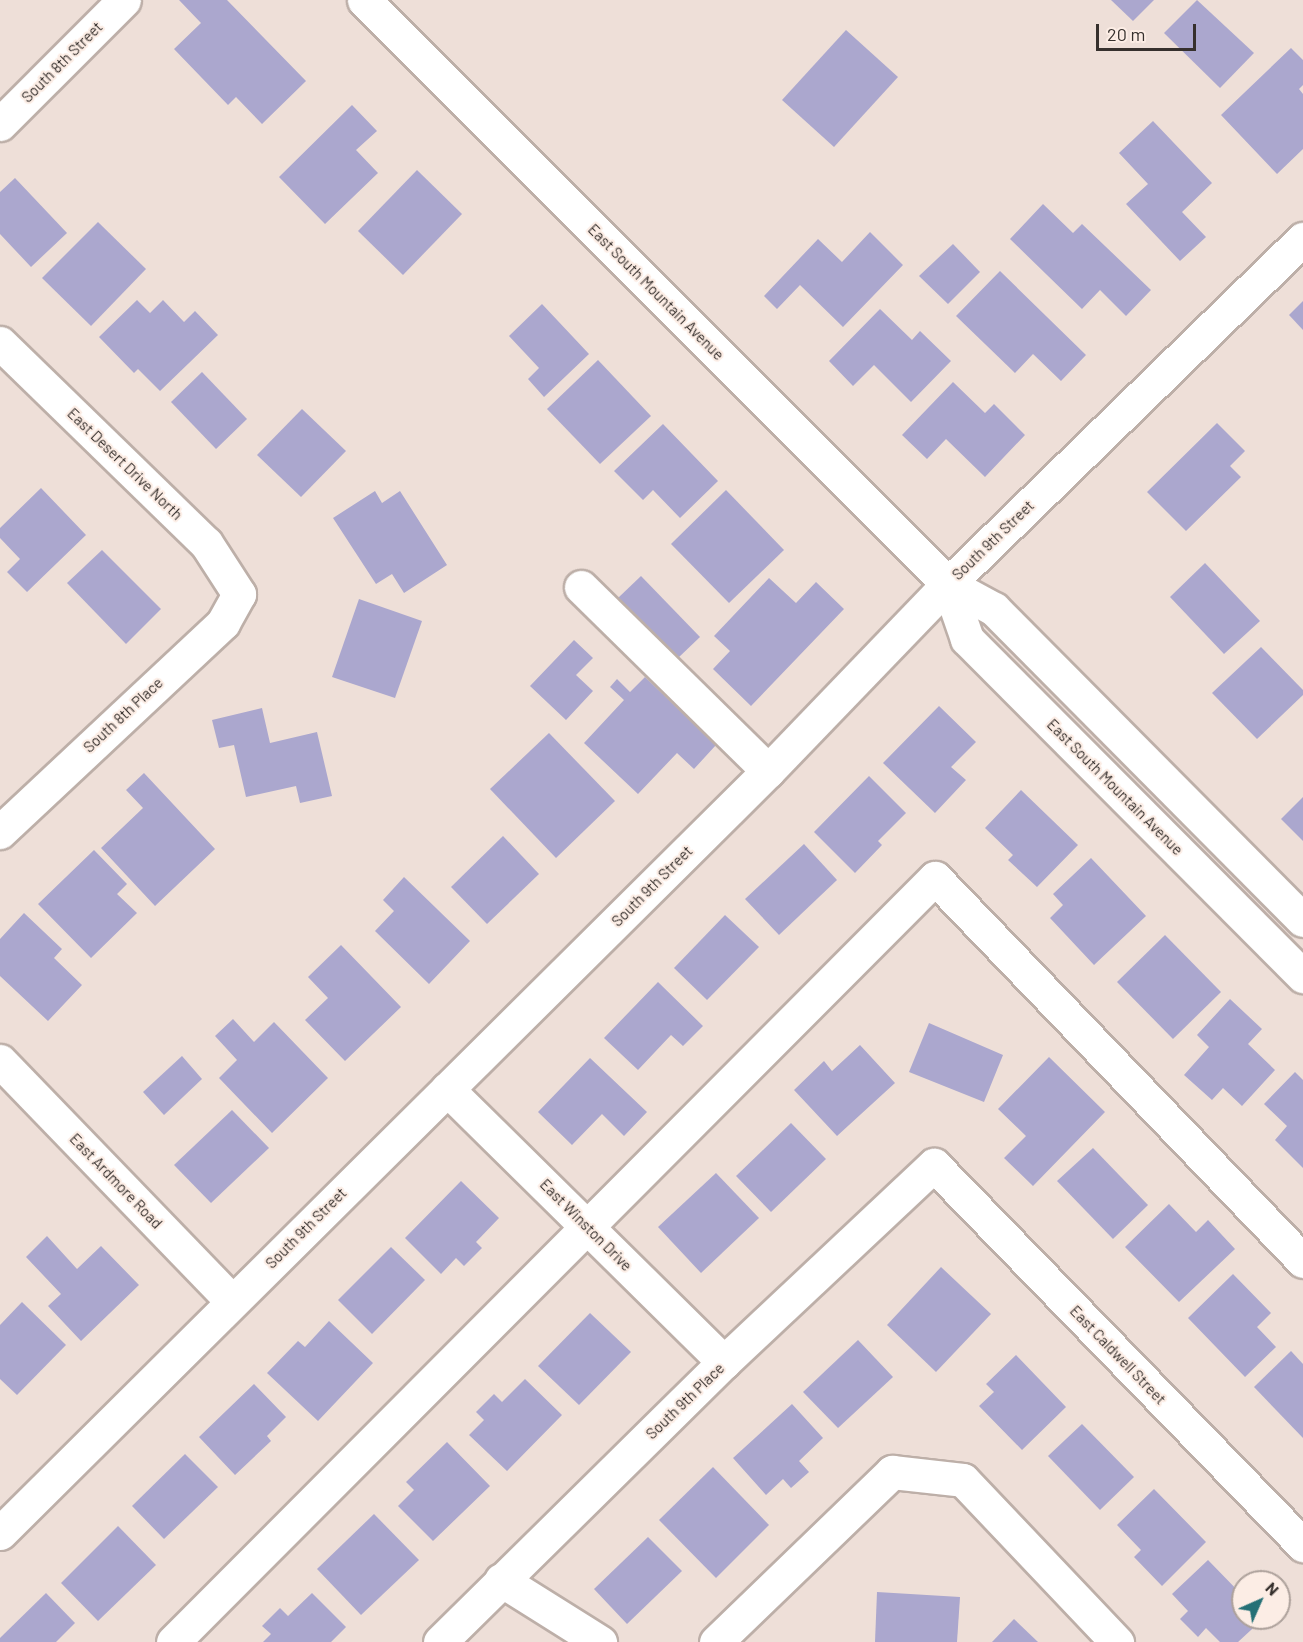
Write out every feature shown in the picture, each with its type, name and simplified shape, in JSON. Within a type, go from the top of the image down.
[{"type":"street","name":"South 8th Street","points":[[0,124],[124,0]]},
{"type":"street","name":"East South Mountain Avenue","points":[[364,0],[948,584],[994,609],[1303,920]]},
{"type":"street","name":"South 9th Street","points":[[0,1533],[768,771],[948,584],[1303,239]]},
{"type":"street","name":"East Desert Drive North","points":[[0,344],[206,543],[239,594]]},
{"type":"street","name":"East South Mountain Avenue","points":[[948,584],[967,639],[1303,976]]},
{"type":"street","points":[[581,587],[768,771]]},
{"type":"street","name":"South 8th Place","points":[[0,832],[223,623],[239,594]]},
{"type":"street","points":[[173,1642],[934,878],[1303,1261]]},
{"type":"street","name":"East Ardmore Road","points":[[0,1061],[232,1301]]},
{"type":"street","name":"East Winston Drive","points":[[447,1089],[724,1362]]},
{"type":"street","name":"South 9th Place","points":[[440,1642],[724,1362],[934,1165]]},
{"type":"street","name":"East Caldwell Street","points":[[934,1165],[1303,1545]]},
{"type":"street","points":[[716,1642],[892,1472],[963,1480],[1118,1642]]},
{"type":"street","points":[[501,1580],[600,1642]]},
{"type":"building","points":[[179,0],[227,0],[306,81],[262,124],[236,97],[228,105],[174,49],[201,23]]},
{"type":"building","points":[[1111,0],[1154,0],[1133,21]]},
{"type":"building","points":[[1197,0],[1254,53],[1220,88],[1164,33]]},
{"type":"building","points":[[846,30],[898,77],[834,147],[782,100]]},
{"type":"building","points":[[1291,48],[1303,60],[1303,85],[1299,89],[1303,94],[1303,149],[1277,174],[1221,115]]},
{"type":"building","points":[[352,105],[377,131],[356,150],[378,173],[325,224],[279,177]]},
{"type":"building","points":[[1153,121],[1212,183],[1182,212],[1206,237],[1180,261],[1126,204],[1148,184],[1119,153]]},
{"type":"building","points":[[417,170],[462,214],[403,275],[358,231]]},
{"type":"building","points":[[15,178],[67,233],[31,267],[0,234],[0,192]]},
{"type":"building","points":[[1043,204],[1073,233],[1082,224],[1151,290],[1126,316],[1100,290],[1082,309],[1010,239]]},
{"type":"building","points":[[98,222],[146,269],[91,326],[42,278]]},
{"type":"building","points":[[870,232],[903,265],[843,327],[800,285],[777,309],[764,296],[818,239],[842,262]]},
{"type":"building","points":[[953,244],[980,272],[948,304],[919,276]]},
{"type":"building","points":[[1000,271],[1086,355],[1061,381],[1033,354],[1015,373],[956,316]]},
{"type":"building","points":[[137,300],[150,313],[163,300],[184,322],[195,311],[218,335],[160,391],[138,369],[134,373],[99,337]]},
{"type":"building","points":[[1303,301],[1303,330],[1289,315]]},
{"type":"building","points":[[542,304],[589,354],[544,397],[528,379],[539,368],[509,336]]},
{"type":"building","points":[[880,309],[912,340],[920,331],[951,361],[911,402],[874,365],[853,386],[829,361]]},
{"type":"building","points":[[598,360],[651,416],[600,464],[547,409]]},
{"type":"building","points":[[202,372],[247,419],[216,449],[171,402]]},
{"type":"building","points":[[953,382],[985,413],[994,404],[1025,435],[985,477],[946,439],[927,459],[902,435]]},
{"type":"building","points":[[302,409],[346,451],[301,497],[257,455]]},
{"type":"building","points":[[1217,423],[1245,451],[1230,466],[1241,477],[1186,531],[1147,492]]},
{"type":"building","points":[[663,424],[718,481],[680,518],[653,490],[643,500],[614,471]]},
{"type":"building","points":[[41,488],[86,535],[27,592],[7,572],[20,559],[0,538],[0,528]]},
{"type":"building","points":[[726,490],[784,550],[729,603],[671,544]]},
{"type":"building","points":[[375,491],[382,503],[400,491],[447,565],[404,593],[392,574],[376,584],[333,518]]},
{"type":"building","points":[[102,550],[161,609],[126,644],[67,583]]},
{"type":"building","points":[[1205,563],[1260,621],[1224,654],[1170,597]]},
{"type":"building","points":[[641,576],[700,637],[677,659],[618,598]]},
{"type":"building","points":[[769,578],[796,603],[816,582],[844,609],[751,706],[713,669],[730,651],[714,636]]},
{"type":"building","points":[[359,599],[422,621],[395,698],[332,677]]},
{"type":"building","points":[[574,640],[593,658],[576,675],[593,691],[566,720],[530,686]]},
{"type":"building","points":[[1261,647],[1303,690],[1303,695],[1257,739],[1212,693]]},
{"type":"building","points":[[645,677],[716,745],[694,769],[677,753],[638,794],[584,743],[624,700],[610,687],[617,679],[630,692]]},
{"type":"building","points":[[939,706],[976,742],[951,767],[966,780],[935,813],[883,763]]},
{"type":"building","points":[[262,708],[270,743],[317,732],[332,796],[300,803],[296,786],[246,797],[234,745],[219,748],[212,720]]},
{"type":"building","points":[[549,733],[615,801],[556,858],[490,789]]},
{"type":"building","points":[[144,773],[215,849],[155,906],[101,848],[143,808],[126,790]]},
{"type":"building","points":[[869,776],[906,813],[878,841],[882,845],[855,873],[814,832]]},
{"type":"building","points":[[1021,790],[1078,845],[1037,887],[1008,860],[1013,855],[985,828]]},
{"type":"building","points":[[1303,797],[1303,841],[1281,819]]},
{"type":"building","points":[[503,836],[539,874],[487,924],[451,887]]},
{"type":"building","points":[[804,844],[837,880],[779,935],[745,899]]},
{"type":"building","points":[[94,850],[127,884],[117,894],[137,913],[91,958],[38,904]]},
{"type":"building","points":[[1091,858],[1146,916],[1094,965],[1050,918],[1063,905],[1053,894]]},
{"type":"building","points":[[404,877],[470,941],[429,984],[375,931],[394,911],[383,900]]},
{"type":"building","points":[[24,913],[62,949],[54,958],[82,985],[48,1021],[0,976],[0,939]]},
{"type":"building","points":[[725,915],[759,947],[707,1000],[674,968]]},
{"type":"building","points":[[1165,935],[1221,992],[1173,1039],[1117,982]]},
{"type":"building","points":[[341,945],[401,1007],[345,1061],[305,1020],[328,998],[308,977]]},
{"type":"building","points":[[658,982],[703,1026],[683,1046],[671,1035],[638,1070],[604,1038]]},
{"type":"building","points":[[1230,999],[1262,1029],[1248,1044],[1275,1070],[1242,1106],[1223,1088],[1212,1100],[1184,1075],[1209,1047],[1197,1035]]},
{"type":"building","points":[[233,1019],[254,1042],[274,1022],[328,1078],[272,1133],[219,1078],[237,1060],[215,1036]]},
{"type":"building","points":[[929,1023],[1003,1055],[984,1102],[909,1072]]},
{"type":"building","points":[[860,1045],[895,1083],[837,1136],[794,1090],[824,1061],[832,1071]]},
{"type":"building","points":[[182,1056],[202,1079],[164,1115],[143,1092]]},
{"type":"building","points":[[1049,1057],[1105,1112],[1033,1186],[1004,1158],[1026,1136],[998,1109]]},
{"type":"building","points":[[590,1058],[647,1112],[624,1136],[602,1114],[572,1145],[538,1112]]},
{"type":"building","points":[[1295,1072],[1303,1080],[1303,1168],[1275,1140],[1287,1126],[1264,1104]]},
{"type":"building","points":[[232,1110],[269,1148],[211,1203],[174,1165]]},
{"type":"building","points":[[791,1123],[826,1159],[771,1212],[736,1176]]},
{"type":"building","points":[[1093,1148],[1148,1205],[1113,1239],[1057,1181]]},
{"type":"building","points":[[716,1173],[759,1218],[701,1273],[658,1227]]},
{"type":"building","points":[[461,1181],[499,1218],[476,1242],[482,1248],[464,1266],[456,1258],[441,1274],[405,1238]]},
{"type":"building","points":[[1169,1204],[1196,1232],[1208,1220],[1235,1249],[1179,1302],[1125,1247]]},
{"type":"building","points":[[47,1236],[77,1269],[101,1246],[139,1285],[81,1341],[48,1306],[61,1294],[26,1257]]},
{"type":"building","points":[[391,1247],[425,1280],[372,1334],[338,1300]]},
{"type":"building","points":[[941,1267],[991,1314],[936,1372],[887,1325]]},
{"type":"building","points":[[1233,1274],[1271,1313],[1257,1327],[1276,1347],[1245,1377],[1188,1318]]},
{"type":"building","points":[[22,1302],[66,1345],[17,1395],[0,1379],[0,1325]]},
{"type":"building","points":[[590,1313],[631,1352],[579,1405],[538,1366]]},
{"type":"building","points":[[329,1321],[373,1363],[318,1421],[267,1373],[298,1341],[305,1347]]},
{"type":"building","points":[[858,1340],[893,1377],[838,1428],[803,1392]]},
{"type":"building","points":[[1291,1351],[1303,1364],[1303,1438],[1254,1387]]},
{"type":"building","points":[[1016,1355],[1066,1407],[1022,1450],[979,1406],[994,1392],[986,1384]]},
{"type":"building","points":[[525,1379],[562,1415],[507,1471],[469,1435],[484,1420],[476,1412],[494,1394],[502,1402]]},
{"type":"building","points":[[254,1384],[286,1417],[267,1436],[271,1441],[235,1475],[199,1437]]},
{"type":"building","points":[[792,1404],[823,1438],[799,1461],[809,1472],[791,1488],[783,1479],[766,1495],[733,1458]]},
{"type":"building","points":[[1082,1424],[1134,1477],[1100,1510],[1048,1456]]},
{"type":"building","points":[[447,1442],[490,1486],[433,1541],[398,1506],[414,1490],[406,1482]]},
{"type":"building","points":[[185,1454],[218,1487],[164,1539],[132,1506]]},
{"type":"building","points":[[713,1467],[769,1525],[716,1578],[659,1520]]},
{"type":"building","points":[[1154,1489],[1206,1542],[1162,1586],[1134,1557],[1141,1550],[1117,1525]]},
{"type":"building","points":[[374,1514],[419,1560],[361,1615],[317,1569]]},
{"type":"building","points":[[118,1526],[156,1565],[98,1621],[61,1583]]},
{"type":"building","points":[[648,1537],[682,1571],[627,1624],[594,1589]]},
{"type":"building","points":[[1208,1560],[1231,1584],[1231,1630],[1251,1630],[1238,1642],[1220,1642],[1206,1628],[1198,1637],[1180,1619],[1188,1611],[1172,1594]]},
{"type":"building","points":[[877,1592],[960,1597],[957,1642],[875,1642]]},
{"type":"building","points":[[46,1593],[75,1623],[56,1642],[0,1642],[0,1638]]},
{"type":"building","points":[[312,1593],[346,1627],[331,1642],[263,1642],[271,1634],[262,1626],[280,1608],[288,1616]]},
{"type":"building","points":[[1014,1619],[1038,1642],[992,1642]]}]
